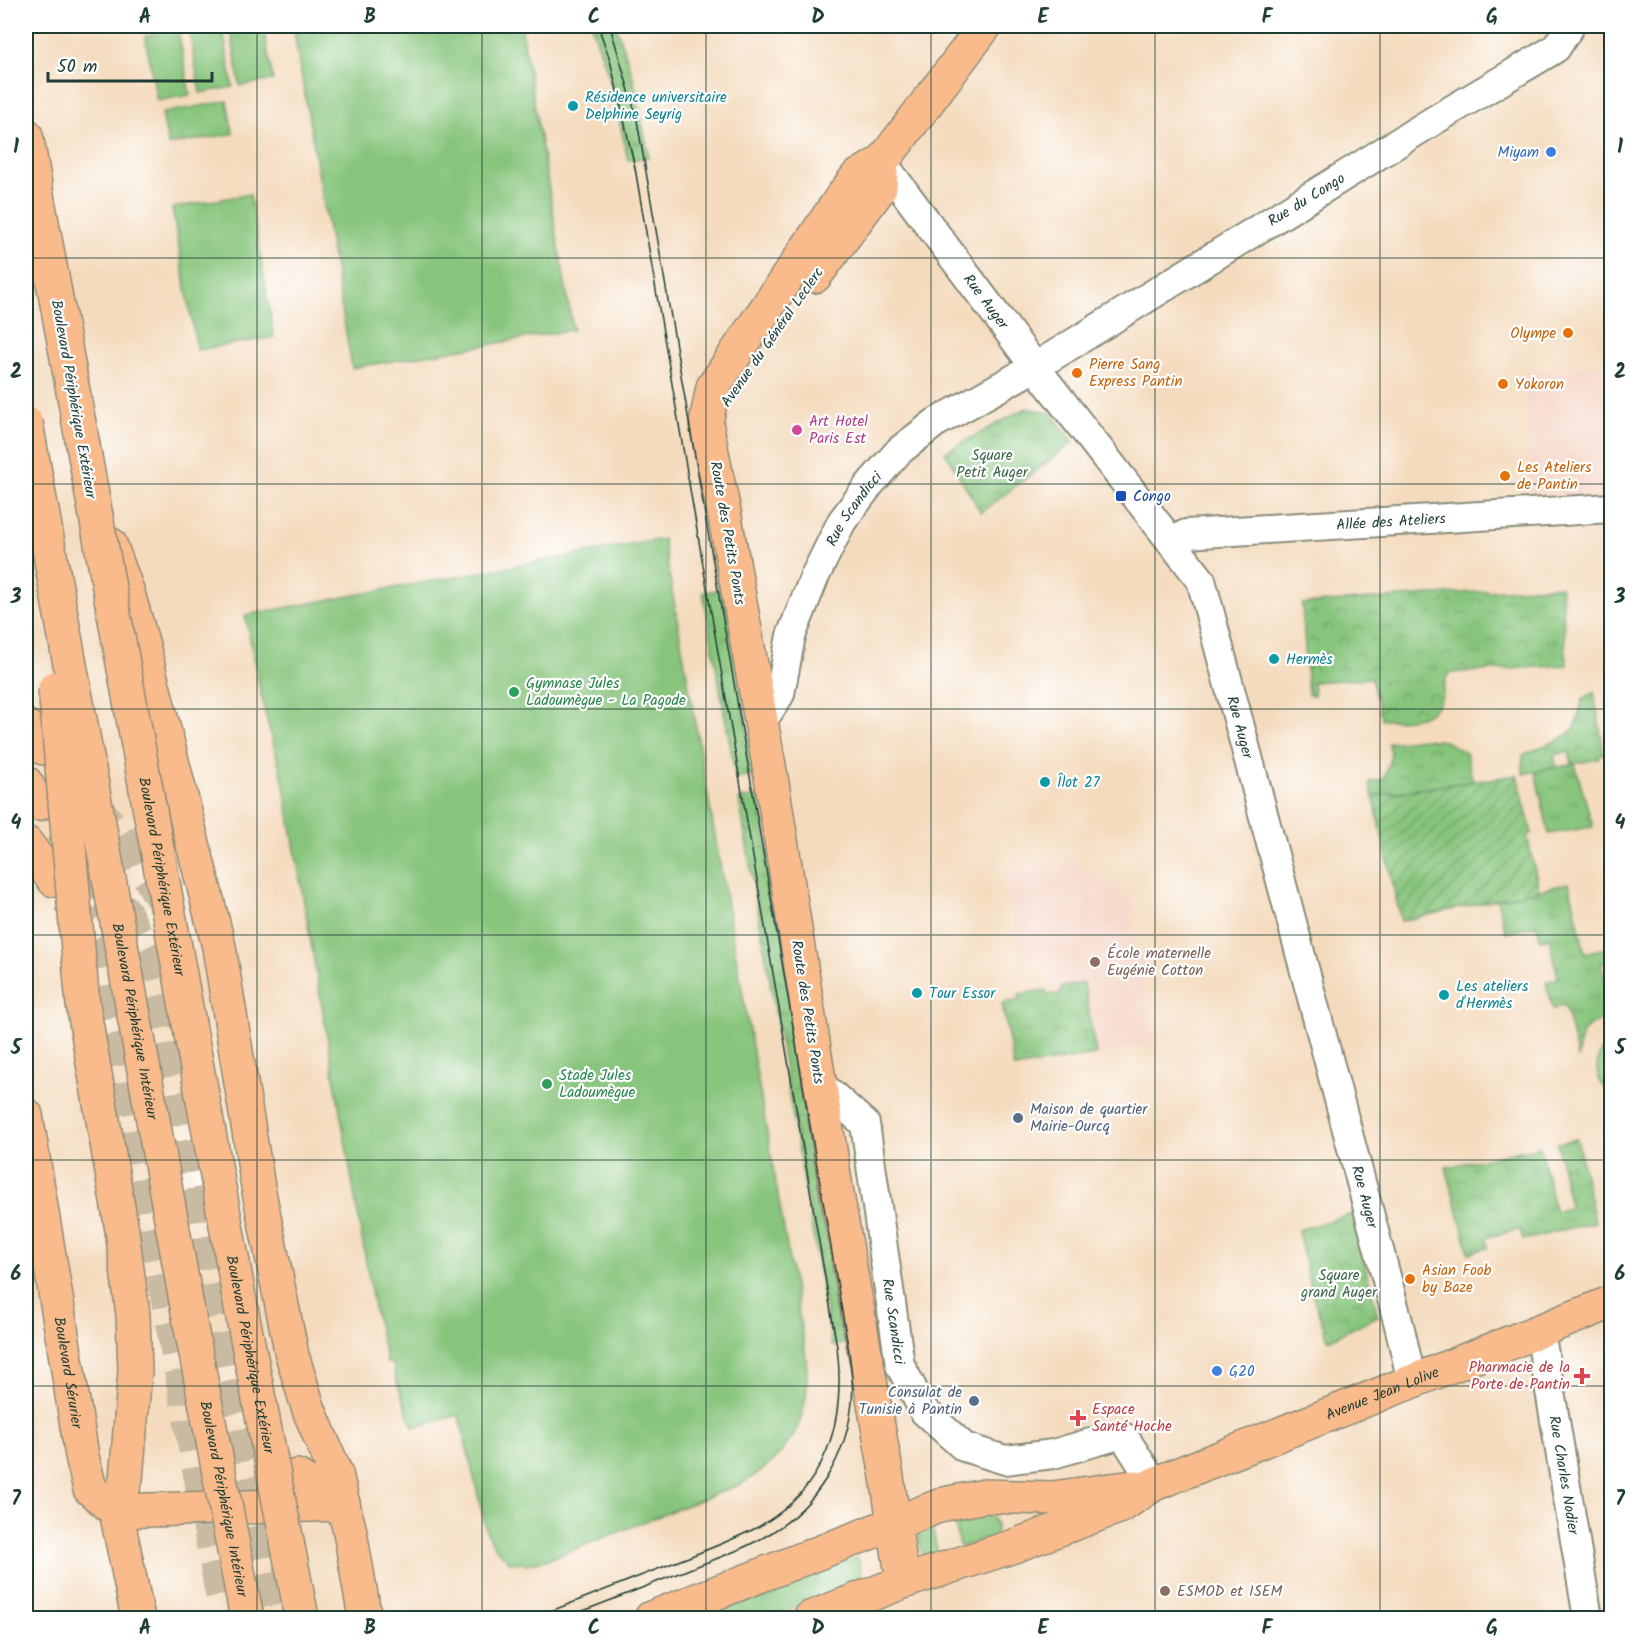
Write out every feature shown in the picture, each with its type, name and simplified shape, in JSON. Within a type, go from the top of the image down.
[{"type":"main road","name":"Avenue du Général Leclerc","points":[[711,442],[716,419],[728,396],[880,188],[882,162],[985,26]]},
{"type":"main road","name":"Boulevard Périphérique Extérieur","points":[[26,135],[243,1318],[302,1618]]},
{"type":"main road","name":"Boulevard Périphérique Intérieur","points":[[26,423],[186,1300],[247,1618]]},
{"type":"main road","name":"Route des Petits Ponts","points":[[711,442],[761,723],[903,1582]]},
{"type":"main road","points":[[92,497],[130,600],[219,947],[258,1187],[292,1355],[309,1410],[336,1474],[350,1532],[365,1618]]},
{"type":"main road","points":[[42,516],[57,720],[83,1005],[122,1230],[133,1315],[135,1371],[126,1479],[116,1511],[138,1618]]},
{"type":"main road","points":[[26,843],[54,880]]},
{"type":"main road","name":"Boulevard Sérurier","points":[[26,1115],[82,1456],[90,1489],[116,1511]]},
{"type":"main road","name":"Avenue Jean Lolive","points":[[810,1618],[903,1582],[1014,1546],[1121,1506],[1154,1484],[1611,1302]]},
{"type":"main road","points":[[297,1476],[343,1504]]},
{"type":"main road","name":"Avenue Jean Lolive","points":[[651,1618],[944,1504],[985,1496],[1052,1498],[1154,1484]]},
{"type":"main road","points":[[116,1511],[343,1504]]},
{"type":"street","name":"Rue du Congo","points":[[1035,367],[1432,121],[1556,48],[1571,26]]},
{"type":"street","name":"Rue Auger","points":[[882,162],[1035,367],[1201,580],[1412,1382]]},
{"type":"street","name":"Rue Scandicci","points":[[761,723],[780,694],[791,636],[814,578],[842,522],[870,484],[899,451],[934,423],[1035,367]]},
{"type":"street","name":"Allée des Ateliers","points":[[1172,543],[1186,534],[1611,508]]},
{"type":"street","name":"Rue Scandicci","points":[[819,1083],[866,1124],[900,1365],[924,1411],[964,1447],[1005,1460],[1053,1454],[1115,1436],[1125,1438],[1154,1484]]},
{"type":"street","name":"Rue Charles Nodier","points":[[1540,1331],[1588,1618]]},
{"type":"shaded area","points":[[843,26],[940,26],[924,49]]},
{"type":"shaded area","points":[[1607,366],[1611,495],[1531,499],[1524,371]]},
{"type":"shaded area","name":"École maternelle Eugénie Cotton","points":[[1069,857],[1101,881],[1103,878],[1132,897],[1134,911],[1131,912],[1134,928],[1131,929],[1139,957],[1143,956],[1146,976],[1143,977],[1154,1045],[1014,1068],[1001,998],[1050,989],[1045,960],[1021,964],[1005,873],[1019,871],[1023,866],[1044,862],[1058,872]]},
{"type":"green space","points":[[222,26],[233,87],[200,93],[189,28]]},
{"type":"green space","points":[[230,26],[263,26],[273,80],[240,86]]},
{"type":"green space","points":[[293,26],[521,26],[573,330],[352,368]]},
{"type":"green space","points":[[592,26],[616,26],[633,77],[649,157],[628,160],[612,86]]},
{"type":"green space","points":[[178,30],[190,95],[157,101],[145,36]]},
{"type":"green space","points":[[227,101],[233,134],[168,145],[162,113]]},
{"type":"green space","points":[[250,194],[274,337],[197,350],[172,208]]},
{"type":"green space","name":"Square Petit Auger","points":[[1026,408],[1051,413],[1073,442],[981,513],[945,452]]},
{"type":"green space","name":"Stade Jules Ladoumègue","points":[[663,539],[804,1344],[807,1389],[798,1426],[789,1442],[761,1471],[741,1484],[549,1559],[527,1564],[509,1562],[495,1547],[487,1533],[459,1415],[413,1427],[396,1380],[393,1363],[387,1363],[374,1308],[283,780],[264,709],[245,615]]},
{"type":"green space","points":[[1561,586],[1567,665],[1449,673],[1437,707],[1424,716],[1416,718],[1382,720],[1371,678],[1313,682],[1314,695],[1308,695],[1302,604]]},
{"type":"green space","points":[[724,589],[755,775],[736,779],[703,592]]},
{"type":"green space","points":[[1594,692],[1604,754],[1599,755],[1599,759],[1572,764],[1569,751],[1554,755],[1556,767],[1523,774],[1523,755],[1562,738],[1575,728],[1583,699]]},
{"type":"green space","points":[[1425,739],[1445,741],[1466,753],[1473,781],[1373,796],[1369,782],[1384,779],[1391,754],[1388,743]]},
{"type":"green space","points":[[1575,764],[1593,827],[1549,834],[1535,771]]},
{"type":"green space","points":[[1517,775],[1532,833],[1527,835],[1539,890],[1401,921],[1373,796]]},
{"type":"green space","points":[[759,796],[854,1341],[832,1346],[739,799]]},
{"type":"green space","points":[[1569,883],[1585,953],[1611,947],[1611,959],[1601,963],[1611,1002],[1611,1015],[1585,1030],[1580,1041],[1578,1059],[1565,1005],[1553,1009],[1546,982],[1558,978],[1549,938],[1541,940],[1537,925],[1506,933],[1497,900]]},
{"type":"green space","points":[[1084,983],[1096,1055],[1014,1068],[1002,1003],[1020,1000],[1019,994],[1046,990],[1047,995],[1061,993],[1061,987]]},
{"type":"green space","points":[[1611,1040],[1611,1093],[1600,1081],[1597,1067],[1601,1052]]},
{"type":"green space","points":[[1577,1139],[1595,1222],[1523,1240],[1520,1229],[1486,1238],[1488,1248],[1469,1253],[1446,1167],[1540,1147],[1555,1211],[1570,1208],[1557,1143]]},
{"type":"green space","name":"Square grand Auger","points":[[1352,1214],[1378,1316],[1328,1340],[1311,1291],[1298,1230]]},
{"type":"green space","points":[[983,1511],[991,1515],[995,1522],[996,1530],[993,1538],[960,1547],[954,1518]]},
{"type":"green space","points":[[932,1526],[938,1555],[923,1559],[918,1532]]},
{"type":"green space","points":[[858,1558],[863,1582],[770,1618],[702,1618]]},
{"type":"tunnel","points":[[88,799],[130,851],[166,907]]},
{"type":"tunnel","points":[[59,829],[125,912],[144,950],[161,1017],[272,1618]]},
{"type":"tunnel","points":[[67,899],[102,945],[226,1618]]},
{"type":"tram line","points":[[533,1618],[727,1542],[758,1527],[782,1511],[801,1493],[816,1473],[827,1450],[838,1401],[837,1347],[635,168],[610,60],[598,26]]},
{"type":"tram line","points":[[564,1618],[740,1549],[787,1522],[816,1493],[836,1460],[844,1441],[853,1396],[849,1352],[636,115],[610,26]]},
{"type":"place","name":"Résidence universitaire Delphine Seyrig","points":[[573,106]]},
{"type":"place","name":"Miyam","points":[[1551,152]]},
{"type":"place","name":"Olympe","points":[[1568,333]]},
{"type":"place","name":"Pierre Sang Express Pantin","points":[[1077,373]]},
{"type":"place","name":"Yokoron","points":[[1503,384]]},
{"type":"place","name":"Art Hotel Paris Est","points":[[797,430]]},
{"type":"place","name":"Les Ateliers de Pantin","points":[[1505,476]]},
{"type":"place","name":"Congo","points":[[1121,496]]},
{"type":"place","name":"Hermès","points":[[1274,659]]},
{"type":"place","name":"Gymnase Jules Ladoumègue - La Pagode","points":[[514,692]]},
{"type":"place","name":"Îlot 27","points":[[1045,782]]},
{"type":"place","name":"École maternelle Eugénie Cotton","points":[[1095,962]]},
{"type":"place","name":"Tour Essor","points":[[917,993]]},
{"type":"place","name":"Les ateliers d'Hermès","points":[[1444,995]]},
{"type":"place","name":"Stade Jules Ladoumègue","points":[[547,1084]]},
{"type":"place","name":"Maison de quartier Mairie-Ourcq","points":[[1018,1118]]},
{"type":"place","name":"Asian Foob by Baze","points":[[1410,1279]]},
{"type":"place","name":"G20","points":[[1217,1371]]},
{"type":"place","name":"Pharmacie de la Porte de Pantin","points":[[1582,1376]]},
{"type":"place","name":"Consulat de Tunisie à Pantin","points":[[974,1401]]},
{"type":"place","name":"Espace Santé Hoche","points":[[1078,1418]]},
{"type":"place","name":"ESMOD et ISEM","points":[[1165,1591]]}]
